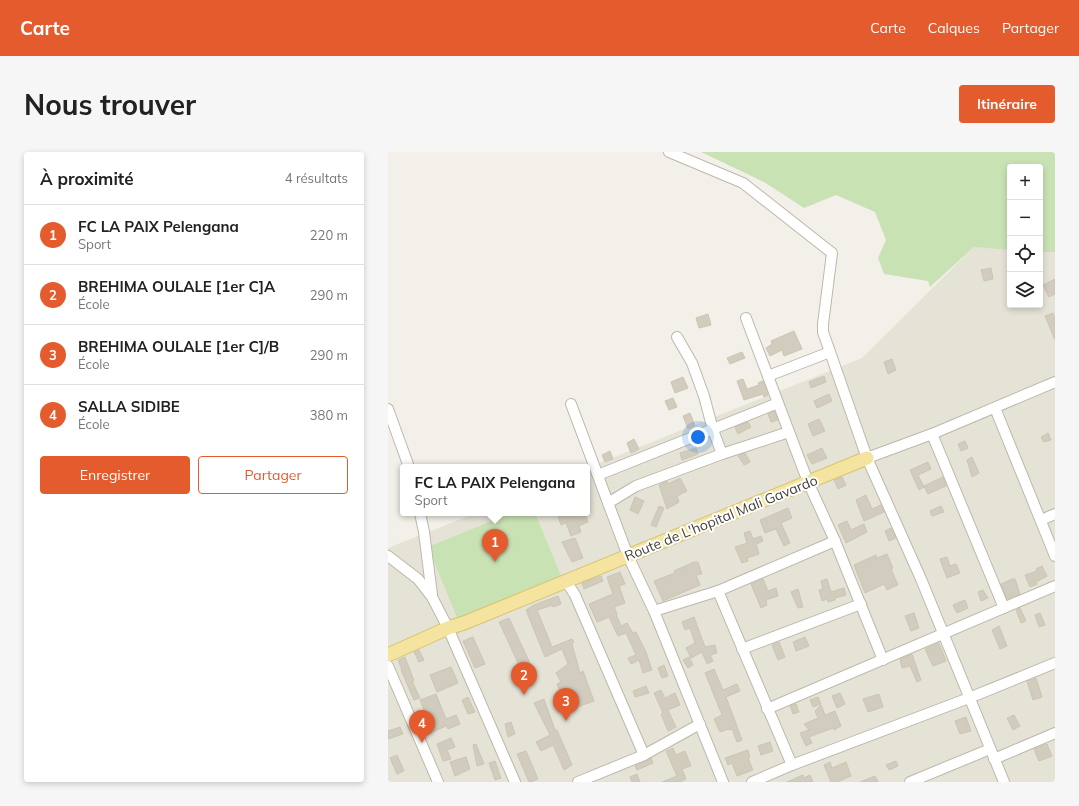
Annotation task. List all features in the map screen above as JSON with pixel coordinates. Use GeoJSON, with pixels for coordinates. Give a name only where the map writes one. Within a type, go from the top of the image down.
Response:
{"type":"FeatureCollection","features":[{"type":"Feature","properties":{"kind":"main road","name":"Route de L'hopital Mali Gavardo"},"geometry":{"type":"LineString","coordinates":[[388,654],[448,628],[566,582],[867,458]]}},
{"type":"Feature","properties":{"kind":"street"},"geometry":{"type":"LineString","coordinates":[[669,152],[743,183],[832,253],[823,332],[867,458],[920,579],[1004,782]]}},
{"type":"Feature","properties":{"kind":"street"},"geometry":{"type":"LineString","coordinates":[[746,318],[808,482],[835,541],[883,660]]}},
{"type":"Feature","properties":{"kind":"street"},"geometry":{"type":"LineString","coordinates":[[677,337],[692,363],[722,454]]}},
{"type":"Feature","properties":{"kind":"street"},"geometry":{"type":"LineString","coordinates":[[768,376],[830,352]]}},
{"type":"Feature","properties":{"kind":"street","name":"Route de L'hopital Mali Gavardo"},"geometry":{"type":"LineString","coordinates":[[867,458],[932,434],[1055,382]]}},
{"type":"Feature","properties":{"kind":"street"},"geometry":{"type":"LineString","coordinates":[[598,475],[778,403]]}},
{"type":"Feature","properties":{"kind":"street"},"geometry":{"type":"LineString","coordinates":[[571,404],[628,556],[654,611],[723,782]]}},
{"type":"Feature","properties":{"kind":"street"},"geometry":{"type":"LineString","coordinates":[[995,408],[1055,556]]}},
{"type":"Feature","properties":{"kind":"street"},"geometry":{"type":"LineString","coordinates":[[388,409],[408,464]]}},
{"type":"Feature","properties":{"kind":"street"},"geometry":{"type":"LineString","coordinates":[[608,503],[636,486],[722,454],[789,432]]}},
{"type":"Feature","properties":{"kind":"street"},"geometry":{"type":"LineString","coordinates":[[932,434],[1004,608]]}},
{"type":"Feature","properties":{"kind":"street"},"geometry":{"type":"LineString","coordinates":[[1040,520],[1055,514]]}},
{"type":"Feature","properties":{"kind":"street"},"geometry":{"type":"LineString","coordinates":[[421,516],[432,597]]}},
{"type":"Feature","properties":{"kind":"street"},"geometry":{"type":"LineString","coordinates":[[654,611],[718,591],[835,541]]}},
{"type":"Feature","properties":{"kind":"street"},"geometry":{"type":"LineString","coordinates":[[388,556],[418,579],[432,597],[448,628],[515,782]]}},
{"type":"Feature","properties":{"kind":"street"},"geometry":{"type":"LineString","coordinates":[[566,582],[575,595],[644,755]]}},
{"type":"Feature","properties":{"kind":"street"},"geometry":{"type":"LineString","coordinates":[[767,709],[1055,586]]}},
{"type":"Feature","properties":{"kind":"street"},"geometry":{"type":"LineString","coordinates":[[718,591],[792,765]]}},
{"type":"Feature","properties":{"kind":"street"},"geometry":{"type":"LineString","coordinates":[[742,649],[860,604]]}},
{"type":"Feature","properties":{"kind":"street"},"geometry":{"type":"LineString","coordinates":[[752,782],[792,765],[969,698],[1055,663]]}},
{"type":"Feature","properties":{"kind":"street"},"geometry":{"type":"LineString","coordinates":[[388,666],[438,782]]}},
{"type":"Feature","properties":{"kind":"street"},"geometry":{"type":"LineString","coordinates":[[578,782],[644,755],[700,724]]}},
{"type":"Feature","properties":{"kind":"street"},"geometry":{"type":"LineString","coordinates":[[994,759],[1054,735]]}},
{"type":"Feature","properties":{"kind":"street"},"geometry":{"type":"LineString","coordinates":[[910,782],[990,748]]}},
{"type":"Feature","properties":{"kind":"shaded area"},"geometry":{"type":"Polygon","coordinates":[[[974,247],[1007,249],[1007,308],[1043,308],[1043,251],[1055,252],[1055,782],[388,782],[388,548],[468,516],[590,516],[590,467],[862,358],[974,247]]]}},
{"type":"Feature","properties":{"kind":"green space"},"geometry":{"type":"Polygon","coordinates":[[[701,152],[1055,152],[1055,252],[1043,252],[1043,164],[1007,164],[1007,250],[974,247],[930,287],[928,281],[884,274],[878,258],[886,240],[875,212],[836,195],[804,208],[764,182],[701,152]]]}},
{"type":"Feature","properties":{"kind":"green space"},"geometry":{"type":"Polygon","coordinates":[[[504,516],[536,516],[562,578],[458,620],[428,547],[504,516]]]}},
{"type":"Feature","properties":{"kind":"building"},"geometry":{"type":"Polygon","coordinates":[[[991,268],[993,279],[984,281],[981,270],[991,268]]]}},
{"type":"Feature","properties":{"kind":"building"},"geometry":{"type":"Polygon","coordinates":[[[1055,279],[1055,294],[1049,297],[1043,285],[1055,279]]]}},
{"type":"Feature","properties":{"kind":"building"},"geometry":{"type":"Polygon","coordinates":[[[1053,313],[1055,318],[1055,340],[1045,316],[1053,313]]]}},
{"type":"Feature","properties":{"kind":"building"},"geometry":{"type":"Polygon","coordinates":[[[708,314],[711,325],[699,328],[696,318],[708,314]]]}},
{"type":"Feature","properties":{"kind":"building"},"geometry":{"type":"Polygon","coordinates":[[[794,331],[802,349],[784,356],[782,350],[770,356],[766,348],[772,344],[771,341],[794,331]]]}},
{"type":"Feature","properties":{"kind":"building"},"geometry":{"type":"Polygon","coordinates":[[[742,352],[745,358],[730,364],[727,358],[742,352]]]}},
{"type":"Feature","properties":{"kind":"building"},"geometry":{"type":"Polygon","coordinates":[[[892,359],[896,370],[888,374],[884,362],[892,359]]]}},
{"type":"Feature","properties":{"kind":"building"},"geometry":{"type":"Polygon","coordinates":[[[824,376],[826,382],[811,388],[809,382],[824,376]]]}},
{"type":"Feature","properties":{"kind":"building"},"geometry":{"type":"Polygon","coordinates":[[[683,377],[688,388],[675,393],[671,382],[683,377]]]}},
{"type":"Feature","properties":{"kind":"building"},"geometry":{"type":"Polygon","coordinates":[[[743,379],[747,389],[759,385],[758,383],[763,381],[768,395],[764,397],[763,394],[744,400],[737,381],[743,379]]]}},
{"type":"Feature","properties":{"kind":"building"},"geometry":{"type":"Polygon","coordinates":[[[829,394],[832,401],[817,408],[814,401],[829,394]]]}},
{"type":"Feature","properties":{"kind":"building"},"geometry":{"type":"Polygon","coordinates":[[[673,398],[677,407],[669,410],[665,401],[673,398]]]}},
{"type":"Feature","properties":{"kind":"building"},"geometry":{"type":"Polygon","coordinates":[[[774,411],[778,420],[771,422],[768,414],[774,411]]]}},
{"type":"Feature","properties":{"kind":"building"},"geometry":{"type":"Polygon","coordinates":[[[690,413],[695,426],[688,429],[683,416],[690,413]]]}},
{"type":"Feature","properties":{"kind":"building"},"geometry":{"type":"Polygon","coordinates":[[[819,419],[825,431],[813,436],[808,424],[819,419]]]}},
{"type":"Feature","properties":{"kind":"building"},"geometry":{"type":"Polygon","coordinates":[[[748,422],[751,427],[738,434],[735,427],[748,422]]]}},
{"type":"Feature","properties":{"kind":"building"},"geometry":{"type":"Polygon","coordinates":[[[1048,433],[1051,440],[1044,442],[1041,437],[1048,433]]]}},
{"type":"Feature","properties":{"kind":"building"},"geometry":{"type":"Polygon","coordinates":[[[634,439],[639,449],[631,453],[627,443],[634,439]]]}},
{"type":"Feature","properties":{"kind":"building"},"geometry":{"type":"Polygon","coordinates":[[[965,441],[968,448],[961,451],[958,444],[965,441]]]}},
{"type":"Feature","properties":{"kind":"building"},"geometry":{"type":"Polygon","coordinates":[[[696,448],[698,454],[682,460],[680,453],[696,448]]]}},
{"type":"Feature","properties":{"kind":"building"},"geometry":{"type":"Polygon","coordinates":[[[822,448],[827,458],[812,464],[807,455],[822,448]]]}},
{"type":"Feature","properties":{"kind":"building"},"geometry":{"type":"Polygon","coordinates":[[[610,451],[613,459],[605,462],[602,455],[610,451]]]}},
{"type":"Feature","properties":{"kind":"building"},"geometry":{"type":"Polygon","coordinates":[[[745,453],[750,462],[744,465],[738,456],[745,453]]]}},
{"type":"Feature","properties":{"kind":"building"},"geometry":{"type":"Polygon","coordinates":[[[972,457],[979,473],[972,477],[967,460],[972,457]]]}},
{"type":"Feature","properties":{"kind":"building"},"geometry":{"type":"Polygon","coordinates":[[[928,462],[931,469],[918,475],[924,487],[919,490],[910,470],[928,462]]]}},
{"type":"Feature","properties":{"kind":"building"},"geometry":{"type":"Polygon","coordinates":[[[842,477],[846,485],[838,489],[834,480],[842,477]]]}},
{"type":"Feature","properties":{"kind":"building"},"geometry":{"type":"Polygon","coordinates":[[[943,477],[946,486],[928,494],[924,486],[943,477]]]}},
{"type":"Feature","properties":{"kind":"building"},"geometry":{"type":"Polygon","coordinates":[[[680,478],[687,491],[677,496],[679,502],[667,509],[659,485],[667,481],[668,484],[680,478]]]}},
{"type":"Feature","properties":{"kind":"building"},"geometry":{"type":"Polygon","coordinates":[[[866,495],[872,509],[881,505],[884,512],[864,521],[856,500],[866,495]]]}},
{"type":"Feature","properties":{"kind":"building"},"geometry":{"type":"Polygon","coordinates":[[[635,497],[644,501],[638,514],[630,510],[635,497]]]}},
{"type":"Feature","properties":{"kind":"building"},"geometry":{"type":"Polygon","coordinates":[[[659,506],[664,508],[656,527],[651,525],[659,506]]]}},
{"type":"Feature","properties":{"kind":"building"},"geometry":{"type":"Polygon","coordinates":[[[941,506],[944,512],[932,516],[930,511],[941,506]]]}},
{"type":"Feature","properties":{"kind":"building"},"geometry":{"type":"Polygon","coordinates":[[[788,508],[792,518],[781,523],[790,543],[784,546],[776,529],[765,533],[760,520],[788,508]]]}},
{"type":"Feature","properties":{"kind":"building"},"geometry":{"type":"Polygon","coordinates":[[[558,516],[586,516],[588,522],[579,526],[581,532],[571,536],[566,523],[561,525],[558,516]]]}},
{"type":"Feature","properties":{"kind":"building"},"geometry":{"type":"Polygon","coordinates":[[[847,521],[851,530],[864,524],[867,532],[846,543],[838,525],[847,521]]]}},
{"type":"Feature","properties":{"kind":"building"},"geometry":{"type":"Polygon","coordinates":[[[891,528],[896,538],[889,541],[885,531],[891,528]]]}},
{"type":"Feature","properties":{"kind":"building"},"geometry":{"type":"Polygon","coordinates":[[[750,531],[753,539],[761,536],[763,541],[756,544],[759,554],[747,558],[748,561],[742,563],[735,547],[747,543],[744,533],[750,531]]]}},
{"type":"Feature","properties":{"kind":"building"},"geometry":{"type":"Polygon","coordinates":[[[575,538],[583,558],[572,562],[562,542],[575,538]]]}},
{"type":"Feature","properties":{"kind":"building"},"geometry":{"type":"Polygon","coordinates":[[[887,554],[893,568],[891,569],[898,585],[887,590],[884,584],[865,593],[854,565],[876,555],[877,558],[887,554]]]}},
{"type":"Feature","properties":{"kind":"building"},"geometry":{"type":"Polygon","coordinates":[[[947,557],[950,566],[956,564],[960,573],[947,578],[940,559],[947,557]]]}},
{"type":"Feature","properties":{"kind":"building"},"geometry":{"type":"Polygon","coordinates":[[[694,562],[698,562],[702,574],[696,575],[700,585],[663,601],[654,581],[675,573],[674,571],[694,562]]]}},
{"type":"Feature","properties":{"kind":"building"},"geometry":{"type":"Polygon","coordinates":[[[1042,566],[1047,576],[1036,582],[1037,584],[1030,587],[1025,575],[1037,571],[1036,569],[1042,566]]]}},
{"type":"Feature","properties":{"kind":"building"},"geometry":{"type":"Polygon","coordinates":[[[620,572],[625,584],[619,586],[625,603],[614,607],[621,626],[627,623],[633,633],[636,632],[646,652],[652,670],[643,673],[639,660],[631,664],[628,658],[636,655],[626,633],[618,636],[609,617],[597,622],[589,604],[613,594],[607,577],[620,572]]]}},
{"type":"Feature","properties":{"kind":"building"},"geometry":{"type":"Polygon","coordinates":[[[601,576],[603,581],[584,589],[582,583],[601,576]]]}},
{"type":"Feature","properties":{"kind":"building"},"geometry":{"type":"Polygon","coordinates":[[[763,579],[768,591],[776,588],[778,596],[766,600],[767,605],[761,608],[751,584],[763,579]]]}},
{"type":"Feature","properties":{"kind":"building"},"geometry":{"type":"Polygon","coordinates":[[[827,579],[831,592],[844,588],[846,595],[828,602],[827,599],[822,601],[819,590],[823,589],[821,581],[827,579]]]}},
{"type":"Feature","properties":{"kind":"building"},"geometry":{"type":"Polygon","coordinates":[[[1015,579],[1020,594],[1007,599],[1001,584],[1015,579]]]}},
{"type":"Feature","properties":{"kind":"building"},"geometry":{"type":"Polygon","coordinates":[[[798,589],[803,607],[798,608],[791,592],[798,589]]]}},
{"type":"Feature","properties":{"kind":"building"},"geometry":{"type":"Polygon","coordinates":[[[983,590],[988,598],[981,601],[978,592],[983,590]]]}},
{"type":"Feature","properties":{"kind":"building"},"geometry":{"type":"Polygon","coordinates":[[[558,596],[561,604],[537,610],[552,647],[572,639],[574,642],[572,644],[580,673],[583,671],[594,701],[577,707],[577,709],[568,711],[557,684],[561,682],[556,673],[568,664],[562,649],[545,657],[526,610],[534,605],[558,596]]]}},
{"type":"Feature","properties":{"kind":"building"},"geometry":{"type":"Polygon","coordinates":[[[965,600],[968,608],[957,613],[953,605],[965,600]]]}},
{"type":"Feature","properties":{"kind":"building"},"geometry":{"type":"Polygon","coordinates":[[[1020,608],[1026,621],[1021,623],[1016,610],[1020,608]]]}},
{"type":"Feature","properties":{"kind":"building"},"geometry":{"type":"Polygon","coordinates":[[[914,613],[919,628],[911,631],[905,616],[914,613]]]}},
{"type":"Feature","properties":{"kind":"building"},"geometry":{"type":"Polygon","coordinates":[[[1040,613],[1045,625],[1039,627],[1035,615],[1040,613]]]}},
{"type":"Feature","properties":{"kind":"building"},"geometry":{"type":"Polygon","coordinates":[[[694,617],[705,647],[715,645],[717,653],[710,655],[713,661],[707,664],[702,652],[691,658],[686,648],[695,643],[690,628],[685,630],[682,622],[694,617]]]}},
{"type":"Feature","properties":{"kind":"building"},"geometry":{"type":"Polygon","coordinates":[[[509,618],[534,672],[524,676],[499,622],[509,618]]]}},
{"type":"Feature","properties":{"kind":"building"},"geometry":{"type":"Polygon","coordinates":[[[999,626],[1007,646],[1000,649],[992,630],[999,626]]]}},
{"type":"Feature","properties":{"kind":"building"},"geometry":{"type":"Polygon","coordinates":[[[473,637],[485,664],[475,668],[463,641],[473,637]]]}},
{"type":"Feature","properties":{"kind":"building"},"geometry":{"type":"Polygon","coordinates":[[[805,637],[809,646],[796,651],[793,642],[805,637]]]}},
{"type":"Feature","properties":{"kind":"building"},"geometry":{"type":"Polygon","coordinates":[[[779,642],[785,657],[778,660],[772,645],[779,642]]]}},
{"type":"Feature","properties":{"kind":"building"},"geometry":{"type":"Polygon","coordinates":[[[939,643],[946,661],[933,666],[925,649],[939,643]]]}},
{"type":"Feature","properties":{"kind":"building"},"geometry":{"type":"Polygon","coordinates":[[[419,650],[424,660],[419,662],[414,652],[419,650]]]}},
{"type":"Feature","properties":{"kind":"building"},"geometry":{"type":"Polygon","coordinates":[[[912,654],[921,680],[917,682],[910,666],[902,668],[900,659],[912,654]]]}},
{"type":"Feature","properties":{"kind":"building"},"geometry":{"type":"Polygon","coordinates":[[[405,657],[414,681],[412,681],[420,698],[414,700],[398,660],[405,657]]]}},
{"type":"Feature","properties":{"kind":"building"},"geometry":{"type":"Polygon","coordinates":[[[689,657],[693,665],[688,668],[683,660],[689,657]]]}},
{"type":"Feature","properties":{"kind":"building"},"geometry":{"type":"Polygon","coordinates":[[[664,665],[668,676],[662,678],[658,668],[664,665]]]}},
{"type":"Feature","properties":{"kind":"building"},"geometry":{"type":"Polygon","coordinates":[[[451,667],[458,683],[437,692],[430,675],[451,667]]]}},
{"type":"Feature","properties":{"kind":"building"},"geometry":{"type":"Polygon","coordinates":[[[714,669],[723,690],[737,684],[740,691],[726,697],[742,740],[737,742],[732,729],[720,732],[714,719],[722,715],[705,673],[714,669]]]}},
{"type":"Feature","properties":{"kind":"building"},"geometry":{"type":"Polygon","coordinates":[[[1036,678],[1042,697],[1033,700],[1027,681],[1036,678]]]}},
{"type":"Feature","properties":{"kind":"building"},"geometry":{"type":"Polygon","coordinates":[[[646,686],[649,693],[635,697],[633,691],[646,686]]]}},
{"type":"Feature","properties":{"kind":"building"},"geometry":{"type":"Polygon","coordinates":[[[661,690],[665,698],[675,693],[680,705],[668,710],[676,727],[668,731],[661,714],[663,713],[654,693],[661,690]]]}},
{"type":"Feature","properties":{"kind":"building"},"geometry":{"type":"Polygon","coordinates":[[[840,693],[845,704],[837,708],[832,696],[840,693]]]}},
{"type":"Feature","properties":{"kind":"building"},"geometry":{"type":"Polygon","coordinates":[[[436,694],[446,719],[456,715],[460,724],[448,729],[446,726],[426,735],[420,715],[425,713],[420,700],[436,694]]]}},
{"type":"Feature","properties":{"kind":"building"},"geometry":{"type":"Polygon","coordinates":[[[879,694],[883,707],[868,712],[863,699],[879,694]]]}},
{"type":"Feature","properties":{"kind":"building"},"geometry":{"type":"Polygon","coordinates":[[[468,697],[475,712],[468,714],[462,700],[468,697]]]}},
{"type":"Feature","properties":{"kind":"building"},"geometry":{"type":"Polygon","coordinates":[[[818,697],[821,704],[813,707],[810,700],[818,697]]]}},
{"type":"Feature","properties":{"kind":"building"},"geometry":{"type":"Polygon","coordinates":[[[544,699],[555,730],[557,730],[572,765],[564,770],[553,745],[541,751],[536,742],[550,735],[534,703],[544,699]]]}},
{"type":"Feature","properties":{"kind":"building"},"geometry":{"type":"Polygon","coordinates":[[[796,704],[799,712],[793,714],[790,706],[796,704]]]}},
{"type":"Feature","properties":{"kind":"building"},"geometry":{"type":"Polygon","coordinates":[[[821,705],[825,715],[835,711],[841,726],[834,730],[833,728],[809,737],[812,743],[806,746],[800,733],[809,730],[804,724],[818,718],[815,711],[821,705]]]}},
{"type":"Feature","properties":{"kind":"building"},"geometry":{"type":"Polygon","coordinates":[[[1014,715],[1020,726],[1013,730],[1007,718],[1014,715]]]}},
{"type":"Feature","properties":{"kind":"building"},"geometry":{"type":"Polygon","coordinates":[[[966,717],[971,731],[960,734],[955,721],[966,717]]]}},
{"type":"Feature","properties":{"kind":"building"},"geometry":{"type":"Polygon","coordinates":[[[511,722],[515,734],[508,737],[505,724],[511,722]]]}},
{"type":"Feature","properties":{"kind":"building"},"geometry":{"type":"Polygon","coordinates":[[[400,727],[403,734],[388,739],[388,731],[400,727]]]}},
{"type":"Feature","properties":{"kind":"building"},"geometry":{"type":"Polygon","coordinates":[[[451,738],[455,747],[447,750],[451,759],[443,761],[437,744],[451,738]]]}},
{"type":"Feature","properties":{"kind":"building"},"geometry":{"type":"Polygon","coordinates":[[[770,742],[773,751],[761,755],[758,746],[770,742]]]}},
{"type":"Feature","properties":{"kind":"building"},"geometry":{"type":"Polygon","coordinates":[[[476,744],[484,764],[477,766],[473,745],[476,744]]]}},
{"type":"Feature","properties":{"kind":"building"},"geometry":{"type":"Polygon","coordinates":[[[1047,744],[1052,756],[1039,761],[1034,749],[1047,744]]]}},
{"type":"Feature","properties":{"kind":"building"},"geometry":{"type":"Polygon","coordinates":[[[673,748],[676,755],[685,751],[691,766],[682,769],[686,779],[680,782],[662,782],[677,776],[666,751],[673,748]]]}},
{"type":"Feature","properties":{"kind":"building"},"geometry":{"type":"Polygon","coordinates":[[[748,750],[750,757],[748,758],[753,770],[737,776],[732,763],[728,765],[725,758],[748,750]]]}},
{"type":"Feature","properties":{"kind":"building"},"geometry":{"type":"Polygon","coordinates":[[[526,751],[538,779],[531,782],[529,782],[517,754],[526,751]]]}},
{"type":"Feature","properties":{"kind":"building"},"geometry":{"type":"Polygon","coordinates":[[[397,755],[404,771],[397,774],[390,758],[397,755]]]}},
{"type":"Feature","properties":{"kind":"building"},"geometry":{"type":"Polygon","coordinates":[[[466,757],[470,769],[455,776],[450,762],[466,757]]]}},
{"type":"Feature","properties":{"kind":"building"},"geometry":{"type":"Polygon","coordinates":[[[651,758],[653,763],[637,770],[635,766],[651,758]]]}},
{"type":"Feature","properties":{"kind":"building"},"geometry":{"type":"Polygon","coordinates":[[[495,761],[501,778],[495,780],[489,763],[495,761]]]}},
{"type":"Feature","properties":{"kind":"building"},"geometry":{"type":"Polygon","coordinates":[[[896,761],[898,766],[889,770],[886,765],[896,761]]]}},
{"type":"Feature","properties":{"kind":"building"},"geometry":{"type":"Polygon","coordinates":[[[830,762],[832,768],[846,762],[851,776],[837,782],[831,782],[824,765],[830,762]]]}},
{"type":"Feature","properties":{"kind":"building"},"geometry":{"type":"Polygon","coordinates":[[[637,774],[640,782],[632,782],[630,777],[637,774]]]}},
{"type":"Feature","properties":{"kind":"building"},"geometry":{"type":"Polygon","coordinates":[[[803,775],[804,778],[810,775],[813,782],[787,782],[803,775]]]}},
{"type":"Feature","properties":{"kind":"building"},"geometry":{"type":"Polygon","coordinates":[[[875,776],[878,782],[860,782],[875,776]]]}},
{"type":"Feature","properties":{"kind":"place","name":"FC LA PAIX Pelengana"},"geometry":{"type":"Point","coordinates":[495,562]}},
{"type":"Feature","properties":{"kind":"place","name":"BREHIMA OULALE [1er C]A"},"geometry":{"type":"Point","coordinates":[524,695]}},
{"type":"Feature","properties":{"kind":"place","name":"BREHIMA OULALE [1er C]/B"},"geometry":{"type":"Point","coordinates":[566,721]}},
{"type":"Feature","properties":{"kind":"place","name":"SALLA SIDIBE"},"geometry":{"type":"Point","coordinates":[422,743]}}]}
